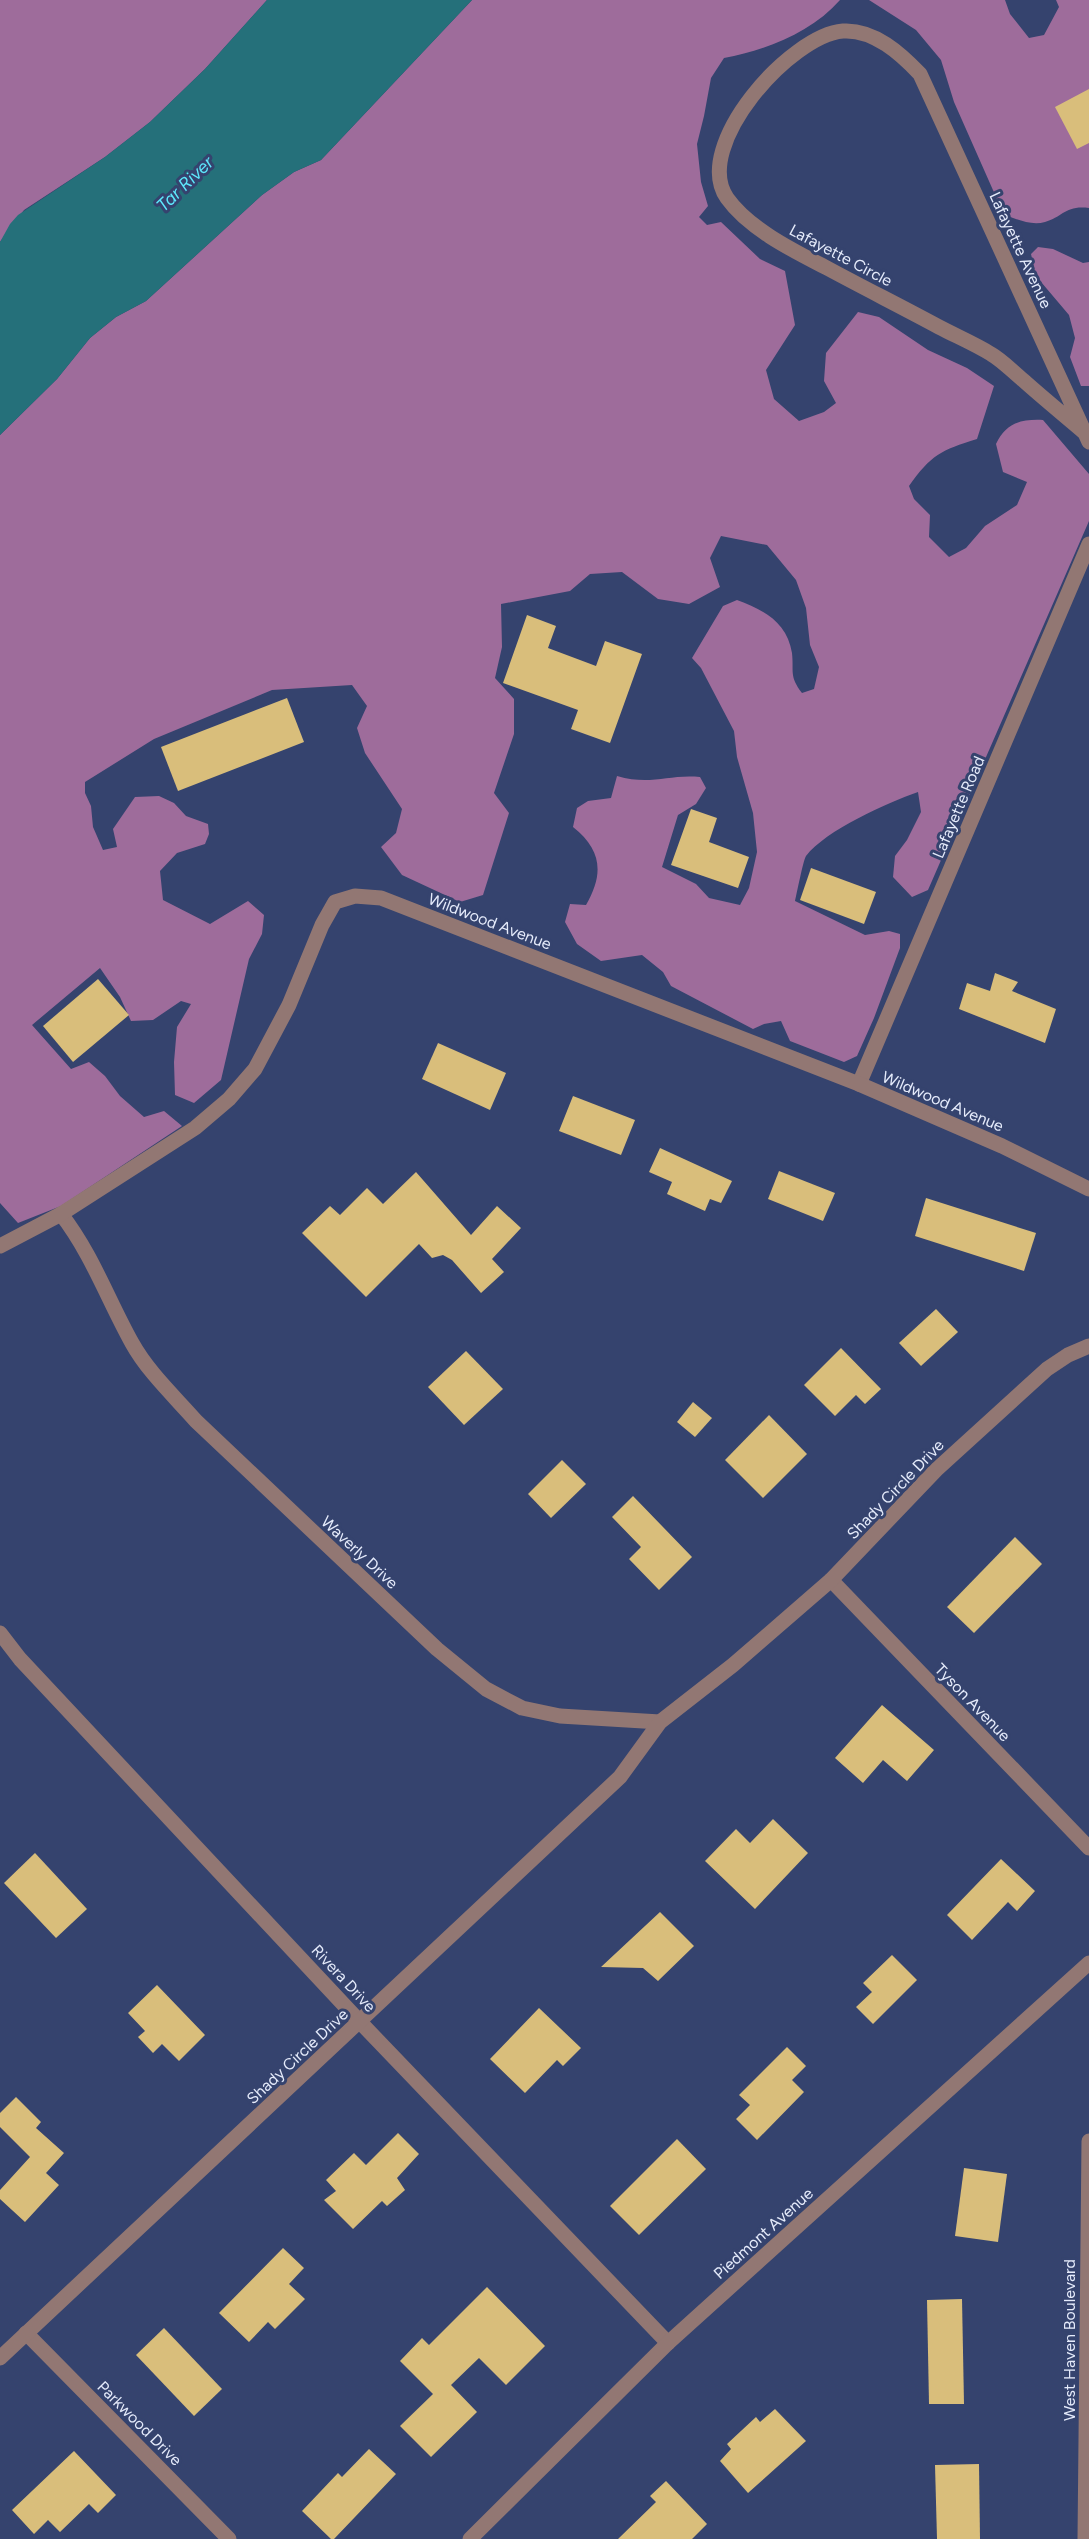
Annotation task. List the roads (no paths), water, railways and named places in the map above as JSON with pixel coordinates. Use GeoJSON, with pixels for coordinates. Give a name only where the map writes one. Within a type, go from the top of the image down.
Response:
{"type":"FeatureCollection","features":[{"type":"Feature","properties":{"kind":"street","name":"Lafayette Circle"},"geometry":{"type":"LineString","coordinates":[[920,74],[898,51],[862,34],[843,31],[812,43],[787,61],[759,89],[740,111],[727,133],[722,154],[720,182],[727,198],[745,217],[784,246],[993,355],[1087,437]]}},
{"type":"Feature","properties":{"kind":"street","name":"Lafayette Avenue"},"geometry":{"type":"LineString","coordinates":[[920,74],[1087,437]]}},
{"type":"Feature","properties":{"kind":"street","name":"Lafayette Road"},"geometry":{"type":"LineString","coordinates":[[859,1084],[1089,544]]}},
{"type":"Feature","properties":{"kind":"street","name":"Wildwood Avenue"},"geometry":{"type":"LineString","coordinates":[[0,1246],[61,1215],[195,1128],[229,1099],[255,1070],[285,1014],[322,924],[335,902],[355,896],[381,898],[859,1084],[1002,1146],[1089,1189]]}},
{"type":"Feature","properties":{"kind":"street","name":"Waverly Drive"},"geometry":{"type":"LineString","coordinates":[[61,1215],[87,1251],[134,1346],[161,1381],[196,1421],[437,1649],[486,1689],[522,1708],[560,1716],[660,1722]]}},
{"type":"Feature","properties":{"kind":"street","name":"Shady Circle Drive"},"geometry":{"type":"LineString","coordinates":[[0,2358],[620,1777],[660,1722],[733,1665],[831,1580],[936,1470],[1047,1369],[1068,1355],[1089,1346]]}},
{"type":"Feature","properties":{"kind":"street","name":"Tyson Avenue"},"geometry":{"type":"LineString","coordinates":[[831,1580],[1089,1848]]}},
{"type":"Feature","properties":{"kind":"street","name":"Rivera Drive"},"geometry":{"type":"LineString","coordinates":[[0,1633],[20,1659],[360,2022],[668,2343]]}},
{"type":"Feature","properties":{"kind":"street","name":"Piedmont Avenue"},"geometry":{"type":"LineString","coordinates":[[470,2539],[668,2343],[1089,1963]]}},
{"type":"Feature","properties":{"kind":"street","name":"West Haven Boulevard"},"geometry":{"type":"LineString","coordinates":[[1085,2539],[1089,2141]]}},
{"type":"Feature","properties":{"kind":"street","name":"Parkwood Drive"},"geometry":{"type":"LineString","coordinates":[[26,2333],[229,2539]]}},
{"type":"Feature","properties":{"kind":"water","name":"Tar River"},"geometry":{"type":"Polygon","coordinates":[[[267,0],[472,0],[321,160],[294,172],[262,195],[146,301],[116,317],[90,338],[57,379],[0,435],[0,242],[10,224],[18,215],[105,157],[150,122],[205,69],[267,0]]]}}]}
